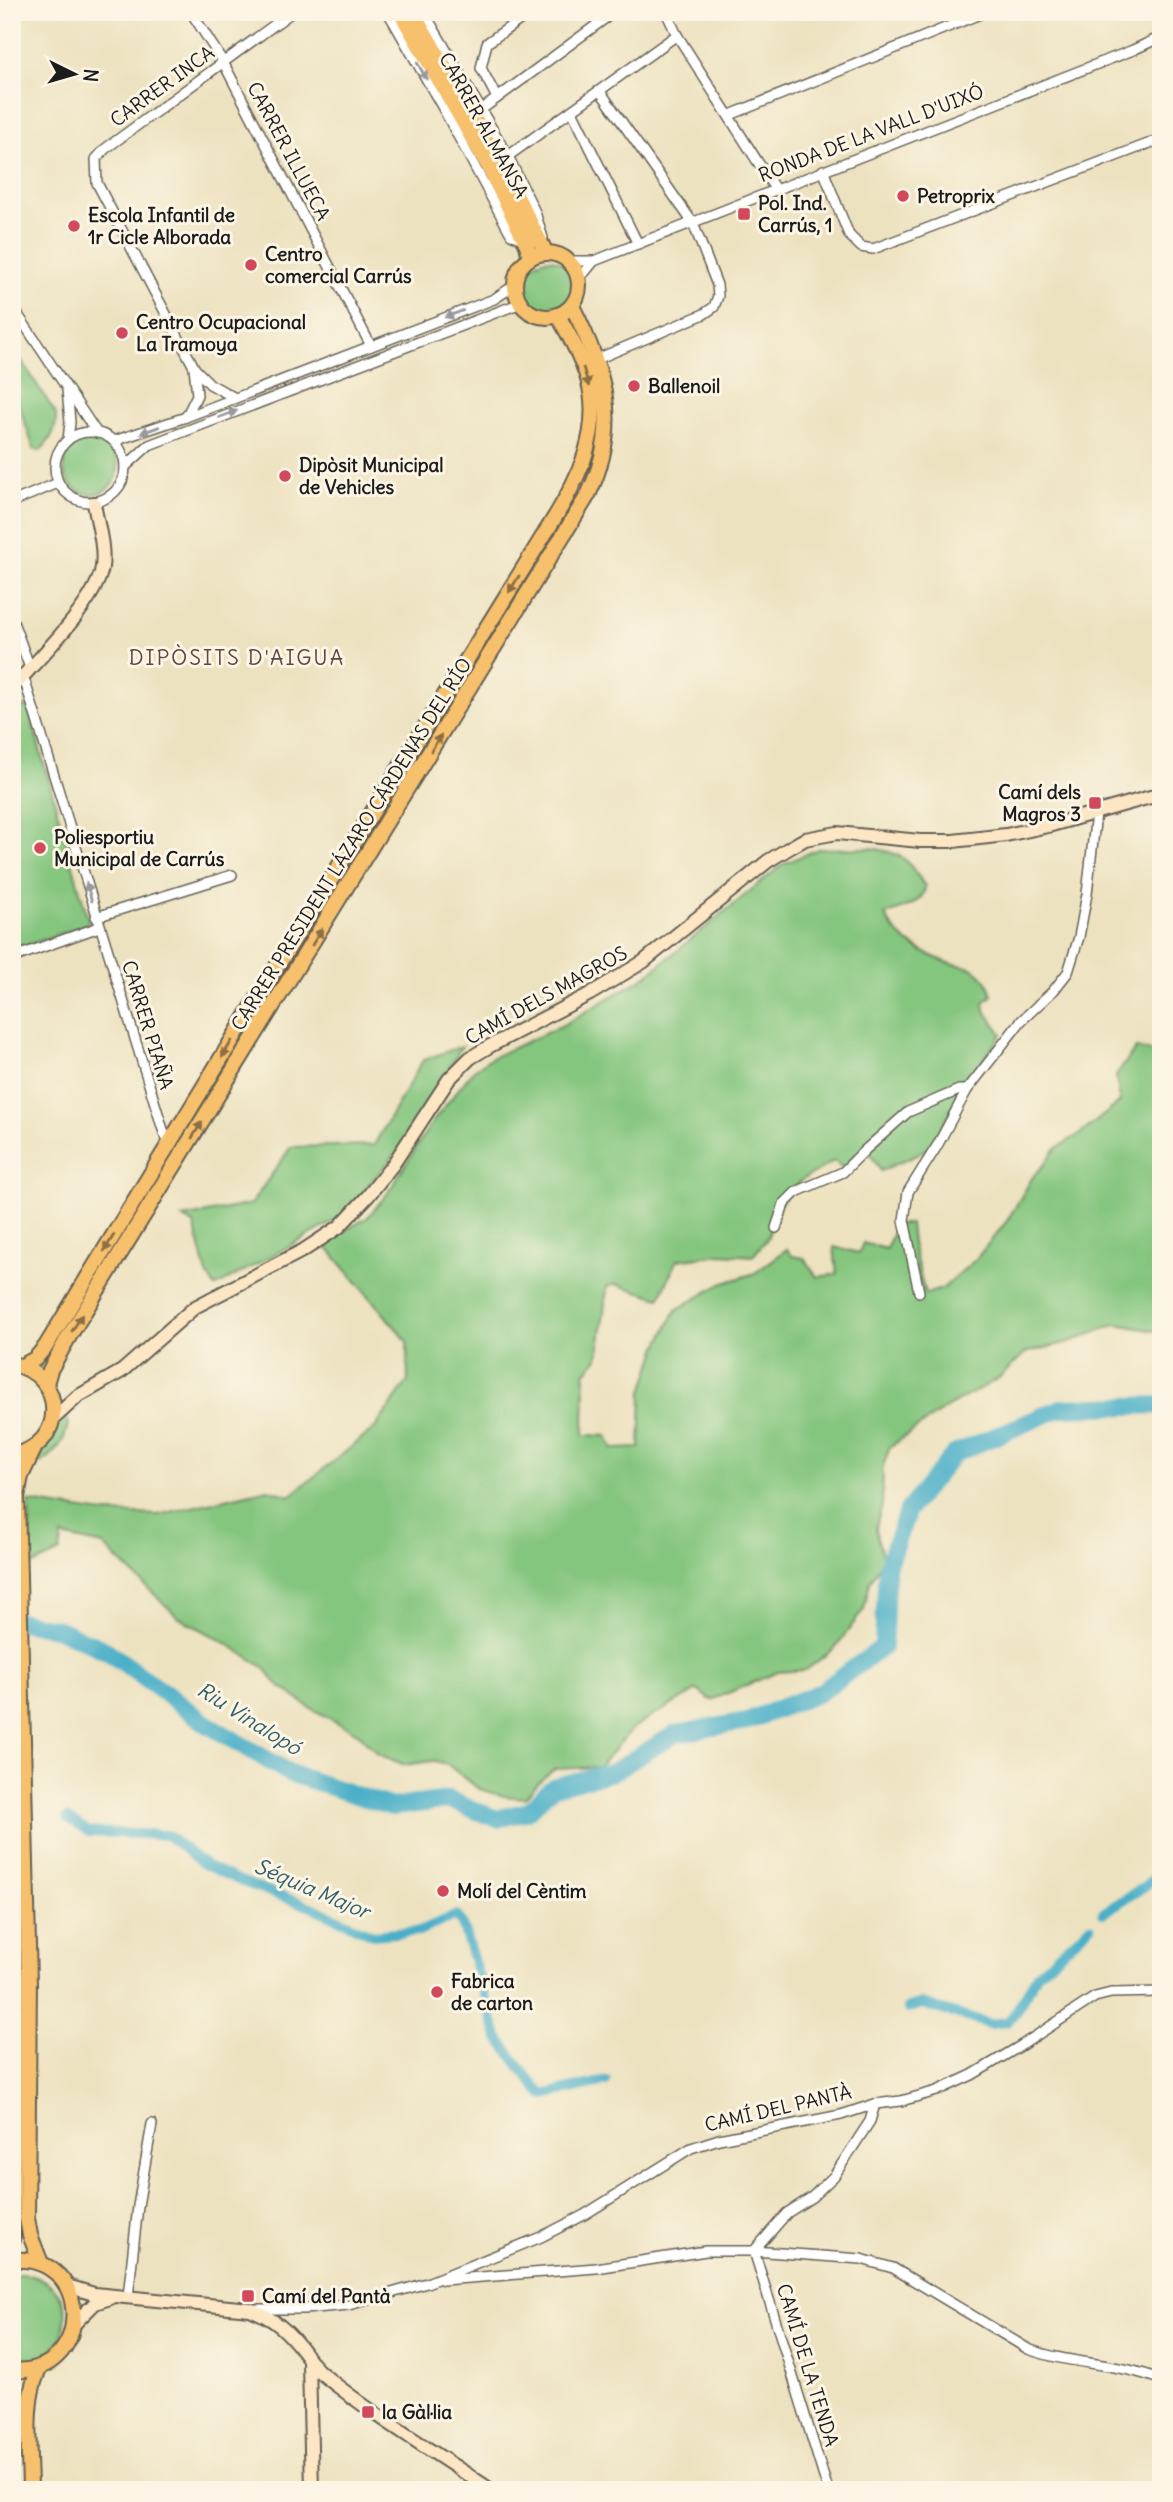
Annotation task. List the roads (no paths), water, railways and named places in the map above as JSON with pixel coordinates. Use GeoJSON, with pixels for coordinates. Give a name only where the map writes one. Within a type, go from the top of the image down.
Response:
{"type":"FeatureCollection","features":[{"type":"Feature","properties":{"kind":"main road","name":"CARRER ALMANSA"},"geometry":{"type":"LineString","coordinates":[[400,12],[487,164],[530,258]]}},
{"type":"Feature","properties":{"kind":"main road"},"geometry":{"type":"LineString","coordinates":[[413,12],[497,158],[544,250],[568,261],[578,276],[578,295],[572,306],[558,315],[540,317],[521,303],[515,285],[520,269],[530,258],[544,250]]}},
{"type":"Feature","properties":{"kind":"main road","name":"CARRER PRESIDENT LÁZARO CÁRDENAS DEL RÍO"},"geometry":{"type":"LineString","coordinates":[[48,1389],[50,1370],[68,1338],[596,479],[606,443],[606,405],[597,359],[572,306]]}},
{"type":"Feature","properties":{"kind":"main road","name":"CARRER PRESIDENT LÁZARO CÁRDENAS DEL RÍO"},"geometry":{"type":"LineString","coordinates":[[17,1365],[36,1359],[46,1346],[578,476],[592,423],[589,381],[558,315]]}},
{"type":"Feature","properties":{"kind":"main road"},"geometry":{"type":"LineString","coordinates":[[17,1365],[35,1373],[48,1389],[53,1419],[46,1435],[34,1447],[21,1476],[17,1497],[29,2048],[27,2218],[30,2235],[41,2263]]}},
{"type":"Feature","properties":{"kind":"main road"},"geometry":{"type":"LineString","coordinates":[[12,1455],[34,1447]]}},
{"type":"Feature","properties":{"kind":"main road"},"geometry":{"type":"LineString","coordinates":[[12,1879],[16,2040],[12,2240]]}},
{"type":"Feature","properties":{"kind":"main road"},"geometry":{"type":"LineString","coordinates":[[12,2260],[24,2259],[52,2269],[67,2286],[73,2301],[74,2324],[64,2348],[53,2359],[29,2370],[12,2370]]}},
{"type":"Feature","properties":{"kind":"main road"},"geometry":{"type":"LineString","coordinates":[[30,2490],[30,2395],[33,2379],[41,2366]]}},
{"type":"Feature","properties":{"kind":"street","name":"CARRER ILLUECA"},"geometry":{"type":"LineString","coordinates":[[191,12],[223,62],[371,346]]}},
{"type":"Feature","properties":{"kind":"street","name":"CARRER INCA"},"geometry":{"type":"LineString","coordinates":[[194,367],[97,183],[96,159],[104,149],[292,12]]}},
{"type":"Feature","properties":{"kind":"street"},"geometry":{"type":"LineString","coordinates":[[388,12],[511,234],[524,240]]}},
{"type":"Feature","properties":{"kind":"street"},"geometry":{"type":"LineString","coordinates":[[424,12],[508,156],[544,235],[544,250]]}},
{"type":"Feature","properties":{"kind":"street"},"geometry":{"type":"LineString","coordinates":[[497,98],[481,68],[487,44],[531,12]]}},
{"type":"Feature","properties":{"kind":"street"},"geometry":{"type":"LineString","coordinates":[[481,110],[614,12]]}},
{"type":"Feature","properties":{"kind":"street"},"geometry":{"type":"LineString","coordinates":[[666,12],[677,35],[775,188]]}},
{"type":"Feature","properties":{"kind":"street"},"geometry":{"type":"LineString","coordinates":[[730,115],[985,12]]}},
{"type":"Feature","properties":{"kind":"street"},"geometry":{"type":"LineString","coordinates":[[508,156],[677,35]]}},
{"type":"Feature","properties":{"kind":"street","name":"RONDA DE LA VALL D'UIXÓ"},"geometry":{"type":"LineString","coordinates":[[568,261],[594,261],[1161,37]]}},
{"type":"Feature","properties":{"kind":"street"},"geometry":{"type":"LineString","coordinates":[[597,359],[704,314],[714,307],[718,296],[717,285],[693,223],[600,91]]}},
{"type":"Feature","properties":{"kind":"street"},"geometry":{"type":"LineString","coordinates":[[572,111],[638,244]]}},
{"type":"Feature","properties":{"kind":"street"},"geometry":{"type":"LineString","coordinates":[[823,170],[849,235],[854,242],[866,249],[882,246],[1161,139]]}},
{"type":"Feature","properties":{"kind":"street","name":"RONDA DE LA VALL D'UIXÓ"},"geometry":{"type":"LineString","coordinates":[[578,276],[594,261]]}},
{"type":"Feature","properties":{"kind":"street"},"geometry":{"type":"LineString","coordinates":[[114,441],[494,299],[515,285]]}},
{"type":"Feature","properties":{"kind":"street"},"geometry":{"type":"LineString","coordinates":[[125,467],[149,445],[521,303]]}},
{"type":"Feature","properties":{"kind":"street"},"geometry":{"type":"LineString","coordinates":[[12,306],[97,433]]}},
{"type":"Feature","properties":{"kind":"street"},"geometry":{"type":"LineString","coordinates":[[194,367],[210,384],[235,398]]}},
{"type":"Feature","properties":{"kind":"street"},"geometry":{"type":"LineString","coordinates":[[186,416],[197,395],[194,367]]}},
{"type":"Feature","properties":{"kind":"street"},"geometry":{"type":"LineString","coordinates":[[67,388],[70,422],[68,440]]}},
{"type":"Feature","properties":{"kind":"street"},"geometry":{"type":"LineString","coordinates":[[87,432],[97,433],[114,441],[120,449],[125,467],[121,484],[116,491],[110,497],[94,503],[69,496],[58,483],[55,470],[56,456],[68,440],[87,432]]}},
{"type":"Feature","properties":{"kind":"street"},"geometry":{"type":"LineString","coordinates":[[12,502],[58,483]]}},
{"type":"Feature","properties":{"kind":"street"},"geometry":{"type":"LineString","coordinates":[[12,689],[86,602],[98,582],[102,569],[102,550],[94,503]]}},
{"type":"Feature","properties":{"kind":"street","name":"CARRER PIAÑA"},"geometry":{"type":"LineString","coordinates":[[12,619],[98,922],[164,1133],[170,1143]]}},
{"type":"Feature","properties":{"kind":"street","name":"CAMÍ DELS MAGROS"},"geometry":{"type":"LineString","coordinates":[[53,1419],[77,1397],[122,1371],[195,1307],[304,1251],[339,1227],[394,1163],[449,1079],[470,1058],[590,994],[643,962],[757,869],[791,846],[805,839],[836,833],[920,841],[953,841],[1006,835],[1161,794]]}},
{"type":"Feature","properties":{"kind":"street"},"geometry":{"type":"LineString","coordinates":[[919,1292],[904,1220],[908,1192],[967,1090],[1021,1021],[1054,990],[1068,972],[1079,937],[1087,894],[1096,813]]}},
{"type":"Feature","properties":{"kind":"street"},"geometry":{"type":"LineString","coordinates":[[12,958],[98,922],[232,875]]}},
{"type":"Feature","properties":{"kind":"street"},"geometry":{"type":"LineString","coordinates":[[776,1228],[784,1204],[796,1192],[843,1172],[908,1112],[959,1090],[967,1090]]}},
{"type":"Feature","properties":{"kind":"street"},"geometry":{"type":"LineString","coordinates":[[48,1389],[77,1397]]}},
{"type":"Feature","properties":{"kind":"street","name":"CAMÍ DEL PANTÀ"},"geometry":{"type":"LineString","coordinates":[[67,2286],[94,2294],[250,2309],[304,2309],[349,2305],[434,2280],[541,2237],[584,2215],[691,2148],[719,2139],[841,2115],[875,2104],[901,2101],[937,2091],[972,2075],[1095,1997],[1111,1993],[1161,1992]]}},
{"type":"Feature","properties":{"kind":"street"},"geometry":{"type":"LineString","coordinates":[[754,2251],[787,2213],[811,2197],[834,2176],[870,2121],[875,2104]]}},
{"type":"Feature","properties":{"kind":"street"},"geometry":{"type":"LineString","coordinates":[[74,2324],[95,2303],[123,2296],[152,2124]]}},
{"type":"Feature","properties":{"kind":"street"},"geometry":{"type":"LineString","coordinates":[[434,2280],[596,2268],[706,2251],[754,2251],[861,2259],[893,2268],[1028,2349],[1051,2358],[1107,2365],[1161,2380]]}},
{"type":"Feature","properties":{"kind":"street","name":"CAMÍ DE LA TENDA"},"geometry":{"type":"LineString","coordinates":[[754,2251],[828,2490]]}},
{"type":"Feature","properties":{"kind":"street"},"geometry":{"type":"LineString","coordinates":[[250,2309],[272,2318],[285,2330],[309,2362],[350,2395],[491,2490]]}},
{"type":"Feature","properties":{"kind":"street"},"geometry":{"type":"LineString","coordinates":[[309,2362],[312,2490]]}},
{"type":"Feature","properties":{"kind":"waterway","name":"Riu Vinalopó"},"geometry":{"type":"LineString","coordinates":[[12,1620],[59,1629],[107,1651],[207,1724],[289,1773],[392,1807],[449,1800],[497,1819],[528,1811],[553,1787],[613,1772],[675,1734],[747,1721],[819,1693],[883,1647],[887,1567],[908,1510],[954,1454],[1061,1408],[1161,1405]]}},
{"type":"Feature","properties":{"kind":"waterway","name":"Séquia Major"},"geometry":{"type":"LineString","coordinates":[[67,1818],[89,1832],[167,1835],[205,1865],[314,1908],[373,1935],[419,1931],[457,1915],[498,2037],[543,2095],[606,2081]]}},
{"type":"Feature","properties":{"kind":"waterway","name":"Séquia Major"},"geometry":{"type":"LineString","coordinates":[[1103,1913],[1145,1886],[1161,1871]]}},
{"type":"Feature","properties":{"kind":"waterway","name":"Séquia Major"},"geometry":{"type":"LineString","coordinates":[[908,2008],[922,2004],[989,2024],[1007,2022],[1038,1973],[1090,1927]]}},
{"type":"Feature","properties":{"kind":"place","name":"Petroprix"},"geometry":{"type":"Point","coordinates":[903,196]}},
{"type":"Feature","properties":{"kind":"place","name":"Pol. Ind. Carrús, 1"},"geometry":{"type":"Point","coordinates":[744,214]}},
{"type":"Feature","properties":{"kind":"place","name":"Escola Infantil de 1r Cicle Alborada"},"geometry":{"type":"Point","coordinates":[74,226]}},
{"type":"Feature","properties":{"kind":"place","name":"Centro comercial Carrús"},"geometry":{"type":"Point","coordinates":[251,265]}},
{"type":"Feature","properties":{"kind":"place","name":"Centro Ocupacional La Tramoya"},"geometry":{"type":"Point","coordinates":[122,333]}},
{"type":"Feature","properties":{"kind":"place","name":"Ballenoil"},"geometry":{"type":"Point","coordinates":[634,386]}},
{"type":"Feature","properties":{"kind":"place","name":"Dipòsit Municipal de Vehicles"},"geometry":{"type":"Point","coordinates":[285,476]}},
{"type":"Feature","properties":{"kind":"place","name":"Camí dels Magros 3"},"geometry":{"type":"Point","coordinates":[1095,803]}},
{"type":"Feature","properties":{"kind":"place","name":"Poliesportiu Municipal de Carrús"},"geometry":{"type":"Point","coordinates":[40,848]}},
{"type":"Feature","properties":{"kind":"place","name":"Molí del Cèntim"},"geometry":{"type":"Point","coordinates":[443,1891]}},
{"type":"Feature","properties":{"kind":"place","name":"Fabrica de carton"},"geometry":{"type":"Point","coordinates":[437,1992]}},
{"type":"Feature","properties":{"kind":"place","name":"Camí del Pantà"},"geometry":{"type":"Point","coordinates":[248,2296]}},
{"type":"Feature","properties":{"kind":"place","name":"la Gàl·lia"},"geometry":{"type":"Point","coordinates":[368,2412]}},
{"type":"Feature","properties":{"kind":"district","name":"DIPÒSITS D'AIGUA"},"geometry":{"type":"Point","coordinates":[237,658]}}]}
